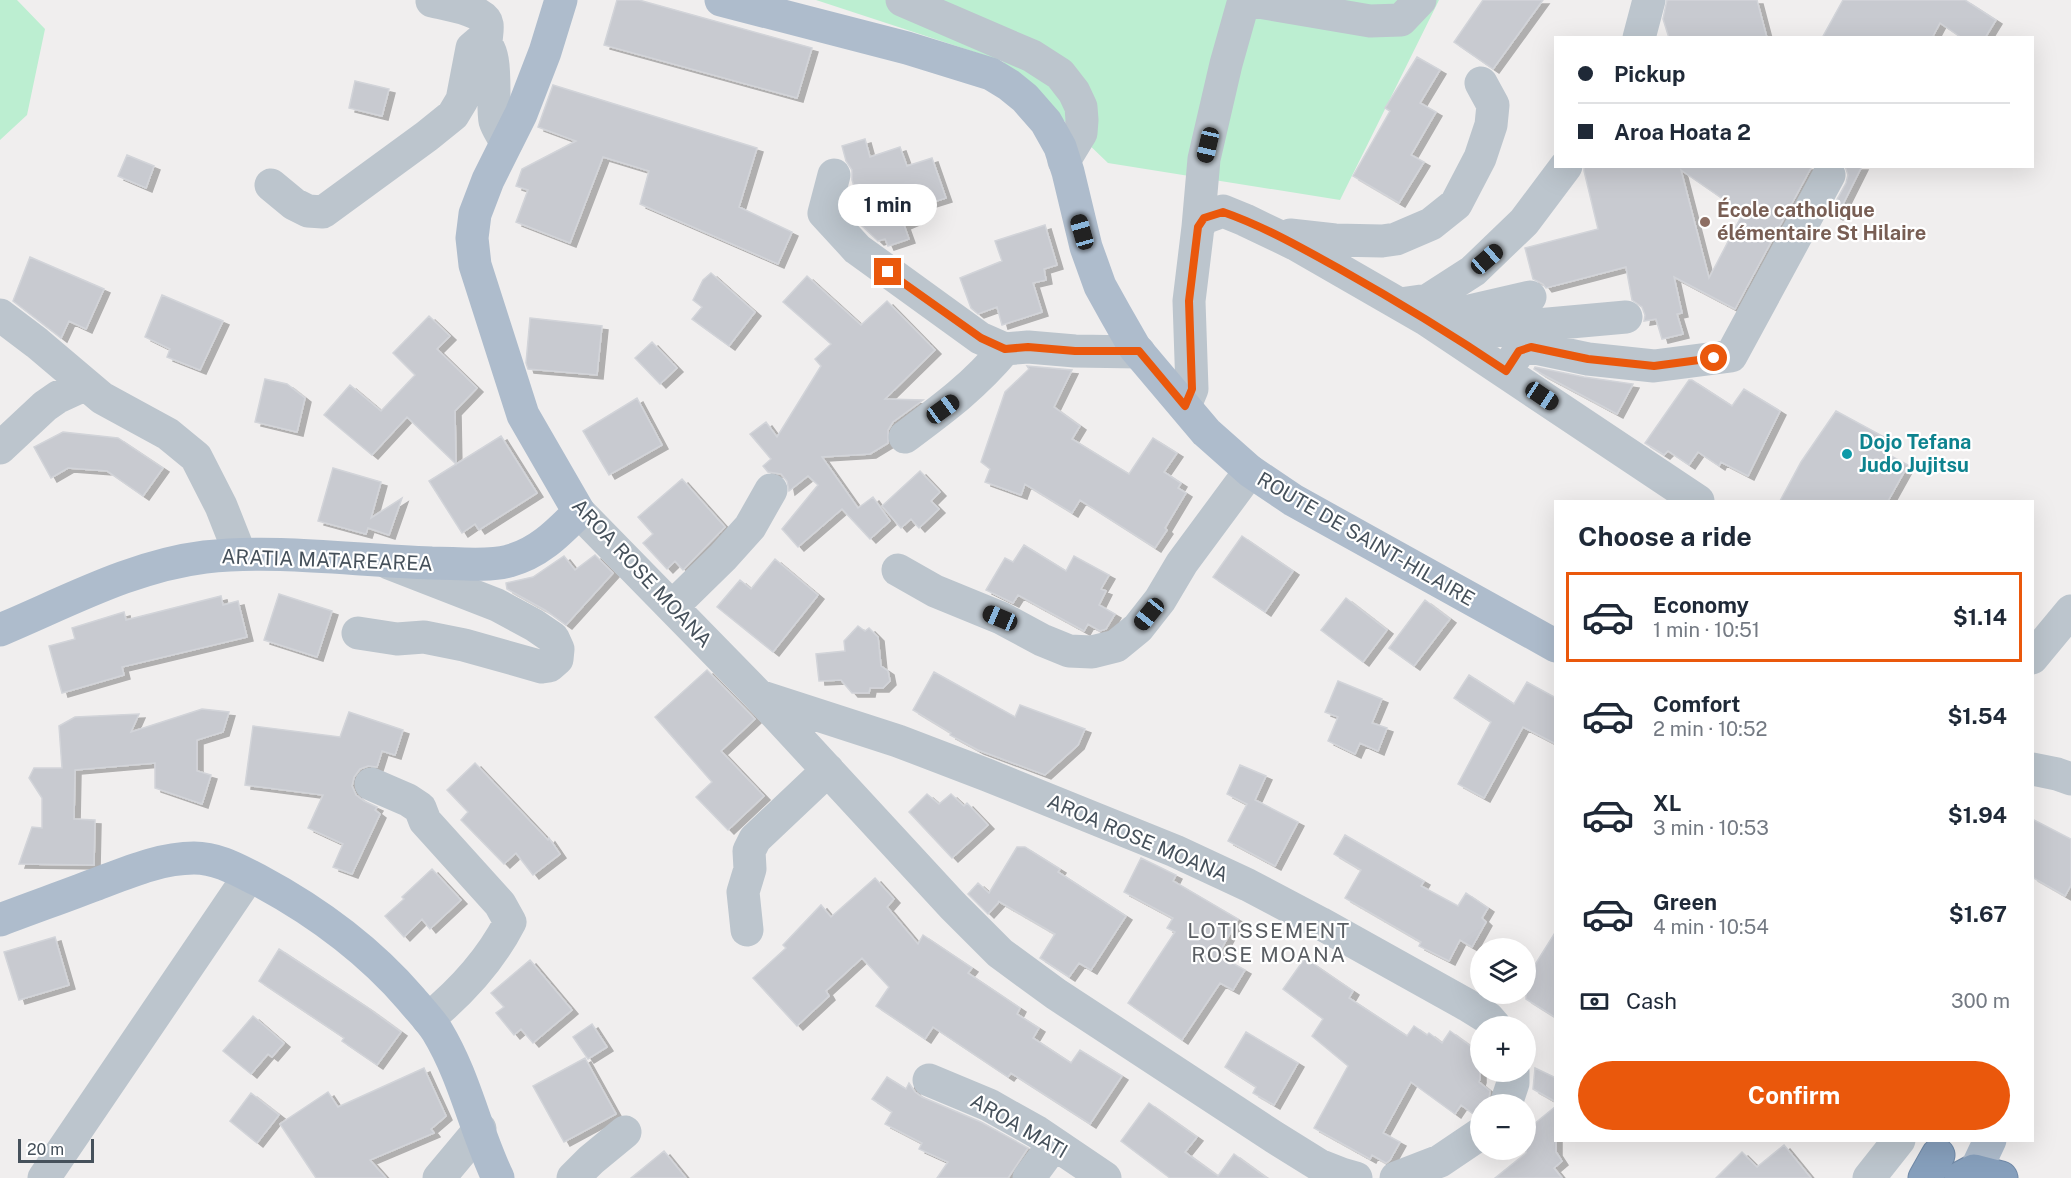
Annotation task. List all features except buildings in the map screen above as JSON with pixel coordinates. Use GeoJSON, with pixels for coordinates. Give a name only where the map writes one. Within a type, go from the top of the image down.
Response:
{"type":"FeatureCollection","features":[{"type":"Feature","properties":{"kind":"main road","name":"AROA ROSE MOANA"},"geometry":{"type":"LineString","coordinates":[[561,0],[545,52],[521,114],[488,180],[475,214],[472,238],[476,265],[523,415],[579,512]]}},
{"type":"Feature","properties":{"kind":"main road","name":"ROUTE DE SAINT-HILAIRE"},"geometry":{"type":"LineString","coordinates":[[721,0],[907,48],[991,74],[1025,98],[1046,122],[1060,147],[1086,247],[1100,286],[1139,351],[1206,432],[1250,471],[1330,522],[1554,645]]}},
{"type":"Feature","properties":{"kind":"main road","name":"ARATIA MATAREAREA"},"geometry":{"type":"LineString","coordinates":[[0,630],[103,585],[156,566],[202,558],[240,554],[470,564],[508,562],[534,551],[551,540],[579,512]]}},
{"type":"Feature","properties":{"kind":"main road"},"geometry":{"type":"LineString","coordinates":[[0,920],[134,871],[171,860],[195,858],[218,861],[249,876],[314,912],[344,934],[400,987],[428,1018],[458,1072],[498,1178]]}},
{"type":"Feature","properties":{"kind":"main road"},"geometry":{"type":"LineString","coordinates":[[1977,1176],[1989,1142]]}},
{"type":"Feature","properties":{"kind":"street"},"geometry":{"type":"LineString","coordinates":[[902,0],[1032,56],[1060,74],[1074,92],[1081,107],[1082,120],[1081,133],[1064,161]]}},
{"type":"Feature","properties":{"kind":"street"},"geometry":{"type":"LineString","coordinates":[[1185,406],[1192,389],[1189,301],[1204,159],[1226,64],[1246,0],[1370,21],[1401,20],[1420,0]]}},
{"type":"Feature","properties":{"kind":"street"},"geometry":{"type":"LineString","coordinates":[[1640,36],[1649,0]]}},
{"type":"Feature","properties":{"kind":"street"},"geometry":{"type":"LineString","coordinates":[[432,1],[476,12],[487,22],[486,43],[493,62],[495,122],[506,143]]}},
{"type":"Feature","properties":{"kind":"street"},"geometry":{"type":"LineString","coordinates":[[271,185],[301,208],[323,212],[453,115],[462,100],[472,48],[479,42],[486,43]]}},
{"type":"Feature","properties":{"kind":"street"},"geometry":{"type":"LineString","coordinates":[[1274,234],[1335,240],[1382,241],[1396,239],[1431,224],[1456,204],[1480,158],[1491,124],[1493,105],[1481,83]]}},
{"type":"Feature","properties":{"kind":"street"},"geometry":{"type":"LineString","coordinates":[[1400,304],[1428,300],[1473,271],[1524,222],[1564,168]]}},
{"type":"Feature","properties":{"kind":"street"},"geometry":{"type":"LineString","coordinates":[[834,175],[825,213],[851,243],[981,338],[1005,349],[1028,347],[1075,351],[1139,351]]}},
{"type":"Feature","properties":{"kind":"street"},"geometry":{"type":"LineString","coordinates":[[1506,371],[1519,351],[1531,347],[1588,359],[1654,366],[1731,356],[1829,175]]}},
{"type":"Feature","properties":{"kind":"street"},"geometry":{"type":"LineString","coordinates":[[1198,227],[1204,218],[1223,212],[1274,234],[1400,304],[1456,339],[1697,500]]}},
{"type":"Feature","properties":{"kind":"street"},"geometry":{"type":"LineString","coordinates":[[1456,339],[1456,314],[1530,297]]}},
{"type":"Feature","properties":{"kind":"street"},"geometry":{"type":"LineString","coordinates":[[0,315],[37,343],[84,385],[102,398],[168,434],[196,457],[221,506],[240,554]]}},
{"type":"Feature","properties":{"kind":"street"},"geometry":{"type":"LineString","coordinates":[[1456,339],[1526,326],[1626,317]]}},
{"type":"Feature","properties":{"kind":"street"},"geometry":{"type":"LineString","coordinates":[[905,436],[962,395],[1005,349]]}},
{"type":"Feature","properties":{"kind":"street"},"geometry":{"type":"LineString","coordinates":[[0,448],[45,406],[84,385]]}},
{"type":"Feature","properties":{"kind":"street"},"geometry":{"type":"LineString","coordinates":[[898,570],[935,591],[1000,618],[1069,651],[1092,652],[1116,646],[1138,628],[1160,600],[1182,563],[1250,471]]}},
{"type":"Feature","properties":{"kind":"street"},"geometry":{"type":"LineString","coordinates":[[673,606],[750,527],[771,490]]}},
{"type":"Feature","properties":{"kind":"street","name":"AROA ROSE MOANA"},"geometry":{"type":"LineString","coordinates":[[579,512],[760,697],[999,953],[1056,994],[1274,1137],[1319,1165],[1356,1178]]}},
{"type":"Feature","properties":{"kind":"street"},"geometry":{"type":"LineString","coordinates":[[358,633],[397,639],[424,637],[464,645],[542,667],[549,666],[556,659],[558,649],[553,639],[534,625],[497,605],[382,560]]}},
{"type":"Feature","properties":{"kind":"street"},"geometry":{"type":"LineString","coordinates":[[2034,656],[2071,611]]}},
{"type":"Feature","properties":{"kind":"street","name":"AROA ROSE MOANA"},"geometry":{"type":"LineString","coordinates":[[760,697],[932,754],[1175,851],[1248,885],[1320,923],[1485,1016]]}},
{"type":"Feature","properties":{"kind":"street"},"geometry":{"type":"LineString","coordinates":[[2034,769],[2071,779]]}},
{"type":"Feature","properties":{"kind":"street"},"geometry":{"type":"LineString","coordinates":[[747,930],[743,892],[750,869],[749,851],[755,839],[828,770]]}},
{"type":"Feature","properties":{"kind":"street"},"geometry":{"type":"LineString","coordinates":[[371,784],[408,800],[420,808],[425,821],[500,904],[510,922],[504,934],[457,995],[428,1018]]}},
{"type":"Feature","properties":{"kind":"street"},"geometry":{"type":"LineString","coordinates":[[44,1178],[249,876]]}},
{"type":"Feature","properties":{"kind":"street","name":"AROA MATI"},"geometry":{"type":"LineString","coordinates":[[929,1080],[989,1105],[1105,1178]]}},
{"type":"Feature","properties":{"kind":"street"},"geometry":{"type":"LineString","coordinates":[[439,1178],[480,1129]]}},
{"type":"Feature","properties":{"kind":"street"},"geometry":{"type":"LineString","coordinates":[[573,1178],[625,1132]]}},
{"type":"Feature","properties":{"kind":"street"},"geometry":{"type":"LineString","coordinates":[[1396,1178],[1440,1161],[1470,1141]]}},
{"type":"Feature","properties":{"kind":"street"},"geometry":{"type":"LineString","coordinates":[[1869,1178],[1897,1142]]}},
{"type":"Feature","properties":{"kind":"street"},"geometry":{"type":"LineString","coordinates":[[1029,1178],[1054,1144]]}},
{"type":"Feature","properties":{"kind":"green space"},"geometry":{"type":"Polygon","coordinates":[[[0,0],[17,0],[45,29],[27,115],[0,140],[0,0]]]}},
{"type":"Feature","properties":{"kind":"green space"},"geometry":{"type":"Polygon","coordinates":[[[816,0],[1439,0],[1340,200],[1108,163],[1002,61],[816,0]]]}},
{"type":"Feature","properties":{"kind":"place","name":"École catholique élémentaire St Hilaire"},"geometry":{"type":"Point","coordinates":[1705,222]}},
{"type":"Feature","properties":{"kind":"place","name":"Dojo Tefana Judo Jujitsu"},"geometry":{"type":"Point","coordinates":[1847,454]}},
{"type":"Feature","properties":{"kind":"district","name":"LOTISSEMENT ROSE MOANA"},"geometry":{"type":"Point","coordinates":[1269,943]}},
{"type":"Feature","properties":{"kind":"route"},"geometry":{"type":"LineString","coordinates":[[888,272],[981,338],[1005,349],[1028,347],[1075,351],[1139,351],[1185,406],[1192,389],[1189,301],[1193,257],[1198,227],[1204,218],[1215,212],[1223,212],[1245,220],[1295,244],[1427,320],[1506,371],[1519,351],[1531,347],[1588,359],[1654,366],[1714,358]]}}]}
